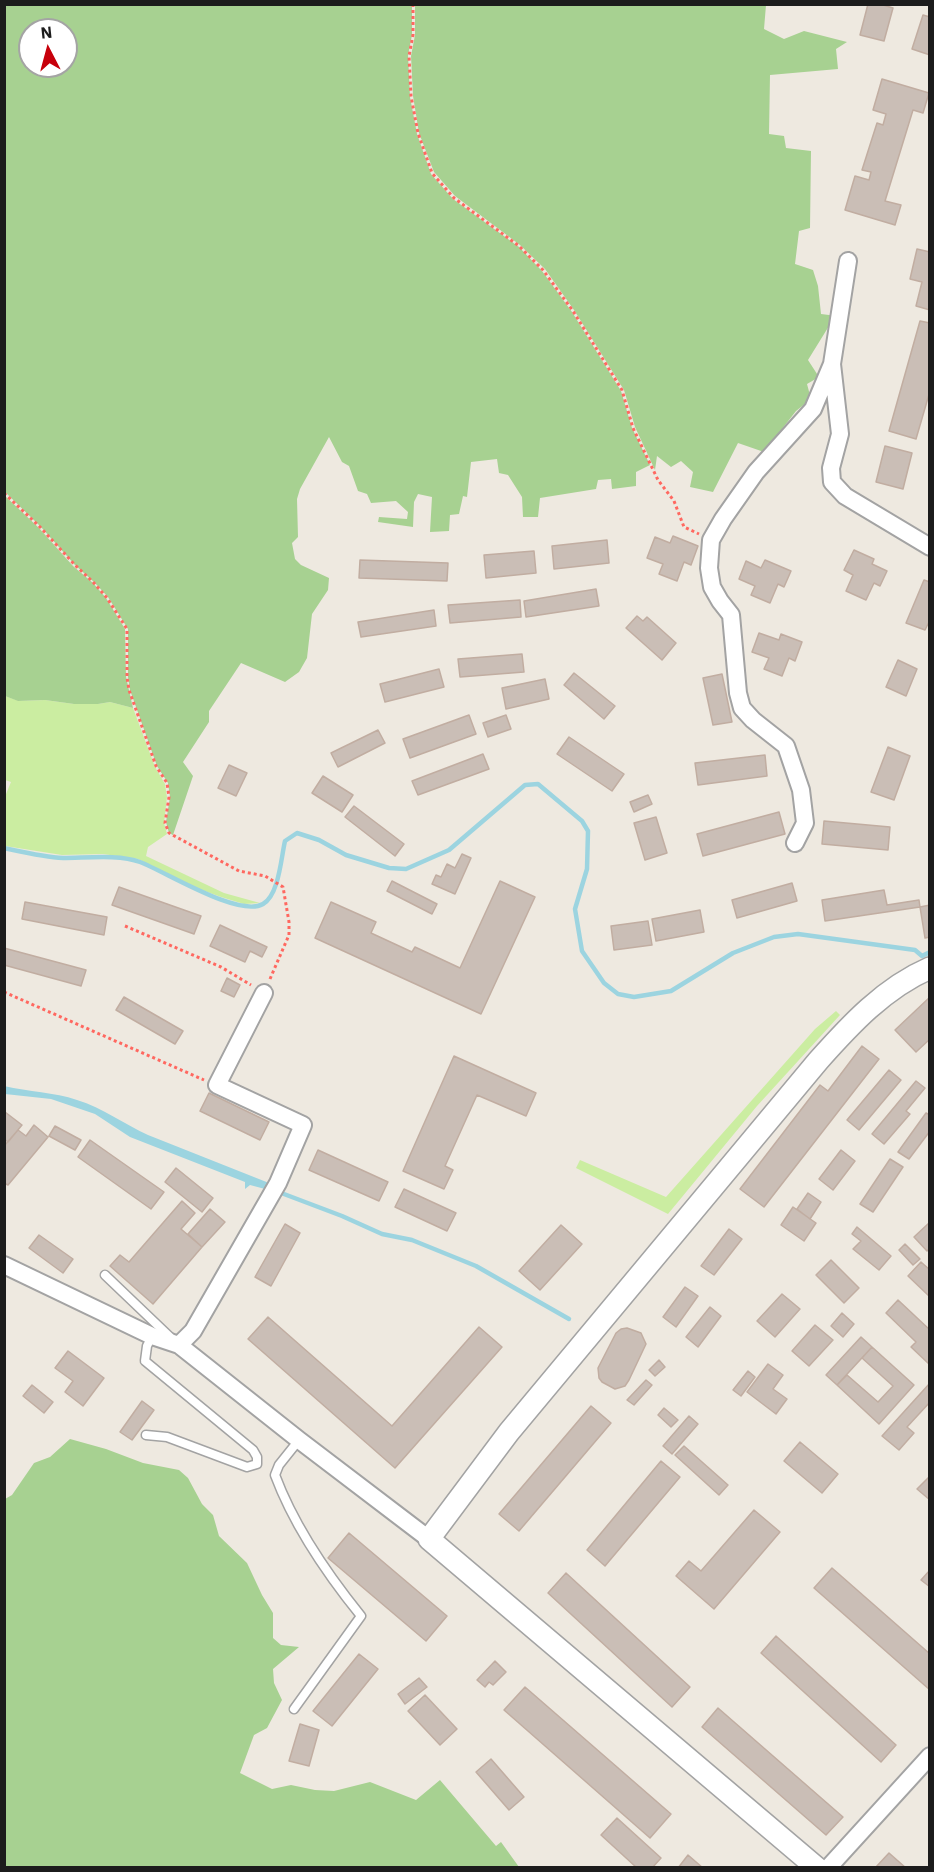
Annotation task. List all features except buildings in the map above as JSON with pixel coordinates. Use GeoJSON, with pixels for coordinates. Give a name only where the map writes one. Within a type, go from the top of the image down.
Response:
{"type":"FeatureCollection","features":[{"type":"Feature","properties":{"kind":"street"},"geometry":{"type":"LineString","coordinates":[[795,843],[805,823],[801,790],[786,746],[753,720],[742,708],[738,693],[731,615],[712,586],[709,568],[711,540],[756,472],[813,409],[832,364],[848,261]]}},
{"type":"Feature","properties":{"kind":"street"},"geometry":{"type":"LineString","coordinates":[[832,364],[840,434],[831,468],[832,482],[845,496],[930,546]]}},
{"type":"Feature","properties":{"kind":"street"},"geometry":{"type":"LineString","coordinates":[[429,1539],[509,1432],[818,1061],[855,1021],[895,987],[913,975],[930,968]]}},
{"type":"Feature","properties":{"kind":"street"},"geometry":{"type":"LineString","coordinates":[[179,1345],[194,1331],[275,1187],[303,1125],[217,1085],[264,993]]}},
{"type":"Feature","properties":{"kind":"street"},"geometry":{"type":"LineString","coordinates":[[4,1265],[152,1336],[179,1345],[429,1539],[817,1868]]}},
{"type":"Feature","properties":{"kind":"street"},"geometry":{"type":"LineString","coordinates":[[828,1868],[930,1756]]}},
{"type":"Feature","properties":{"kind":"lane"},"geometry":{"type":"LineString","coordinates":[[105,1275],[179,1345]]}},
{"type":"Feature","properties":{"kind":"lane"},"geometry":{"type":"LineString","coordinates":[[146,1436],[168,1437],[247,1467],[257,1464],[254,1450],[145,1361],[147,1346],[152,1336]]}},
{"type":"Feature","properties":{"kind":"lane"},"geometry":{"type":"LineString","coordinates":[[294,1709],[361,1616],[338,1587],[285,1503],[275,1475],[279,1465],[299,1440]]}},
{"type":"Feature","properties":{"kind":"path"},"geometry":{"type":"LineString","coordinates":[[413,4],[413,35],[409,56],[411,96],[418,134],[432,173],[454,198],[519,246],[543,270],[573,311],[622,390],[633,428],[658,480],[674,501],[684,527],[711,540]]}},
{"type":"Feature","properties":{"kind":"path"},"geometry":{"type":"LineString","coordinates":[[4,493],[93,582],[107,598],[127,629],[129,690],[156,766],[167,783],[169,797],[165,823],[169,833],[238,871],[265,876],[283,887],[290,922],[289,934],[264,993],[221,967],[125,926]]}},
{"type":"Feature","properties":{"kind":"path"},"geometry":{"type":"LineString","coordinates":[[4,992],[217,1085]]}},
{"type":"Feature","properties":{"kind":"green space"},"geometry":{"type":"Polygon","coordinates":[[[4,5],[412,5],[412,35],[408,55],[410,97],[417,134],[431,174],[453,199],[519,247],[542,271],[572,312],[621,391],[632,428],[650,465],[636,472],[636,486],[612,489],[611,479],[598,480],[596,489],[540,498],[538,517],[523,517],[522,497],[508,475],[499,473],[497,459],[471,462],[467,497],[463,496],[459,514],[450,515],[449,531],[430,532],[432,497],[418,494],[414,502],[413,527],[378,522],[379,517],[407,519],[408,512],[396,501],[371,503],[367,494],[358,491],[349,466],[342,462],[329,437],[300,489],[297,499],[298,537],[292,543],[295,559],[301,565],[329,578],[328,590],[312,614],[307,658],[299,672],[285,682],[241,663],[209,711],[209,722],[183,762],[193,776],[173,835],[169,833],[166,822],[170,797],[168,783],[157,766],[130,690],[128,629],[108,597],[5,492],[4,5]]]}},
{"type":"Feature","properties":{"kind":"green space"},"geometry":{"type":"Polygon","coordinates":[[[415,5],[766,5],[764,29],[784,39],[804,31],[847,42],[836,49],[838,69],[770,75],[769,134],[784,136],[786,148],[811,151],[810,228],[799,231],[795,264],[813,270],[818,286],[821,314],[837,316],[835,328],[829,326],[808,360],[819,377],[807,384],[811,399],[796,411],[764,452],[738,443],[713,492],[690,487],[693,472],[681,461],[671,467],[657,456],[655,470],[635,427],[624,390],[574,310],[545,269],[520,245],[455,196],[434,172],[419,133],[413,96],[411,56],[415,35],[415,5]]]}},
{"type":"Feature","properties":{"kind":"green space"},"geometry":{"type":"Polygon","coordinates":[[[4,495],[39,528],[73,566],[93,583],[106,598],[125,629],[126,677],[133,708],[110,702],[74,704],[45,700],[18,701],[5,696],[4,495]]]}},
{"type":"Feature","properties":{"kind":"green space"},"geometry":{"type":"Polygon","coordinates":[[[5,696],[19,701],[45,700],[74,704],[110,702],[133,708],[155,767],[165,784],[167,797],[164,823],[167,834],[148,847],[146,856],[224,893],[260,903],[244,904],[221,897],[199,889],[138,859],[103,854],[62,855],[5,846],[4,799],[11,782],[5,780],[5,696]]]}},
{"type":"Feature","properties":{"kind":"green space"},"geometry":{"type":"Polygon","coordinates":[[[836,1011],[840,1015],[757,1106],[668,1214],[576,1168],[580,1160],[666,1197],[815,1029],[836,1011]]]}},
{"type":"Feature","properties":{"kind":"green space"},"geometry":{"type":"Polygon","coordinates":[[[70,1439],[143,1463],[179,1470],[188,1478],[202,1504],[213,1515],[219,1536],[247,1563],[273,1613],[273,1638],[281,1645],[299,1647],[273,1669],[274,1683],[282,1700],[267,1728],[254,1735],[240,1773],[272,1789],[291,1785],[334,1791],[370,1782],[416,1800],[440,1780],[496,1846],[501,1842],[519,1867],[5,1867],[5,1499],[12,1495],[34,1463],[50,1457],[70,1439]]]}},
{"type":"Feature","properties":{"kind":"water"},"geometry":{"type":"Polygon","coordinates":[[[4,1086],[59,1095],[87,1103],[148,1135],[269,1183],[265,1189],[250,1185],[245,1189],[245,1182],[130,1137],[95,1114],[51,1099],[5,1094],[4,1086]]]}},
{"type":"Feature","properties":{"kind":"waterway"},"geometry":{"type":"LineString","coordinates":[[4,848],[63,858],[112,857],[132,860],[152,867],[220,900],[252,907],[263,904],[273,893],[285,841],[297,833],[319,840],[346,855],[389,868],[406,869],[449,850],[525,785],[538,784],[582,821],[588,831],[587,869],[575,909],[582,951],[604,983],[618,994],[634,997],[671,991],[733,953],[774,937],[798,934],[915,950],[922,956],[930,952]]}},
{"type":"Feature","properties":{"kind":"waterway"},"geometry":{"type":"LineString","coordinates":[[276,1191],[382,1234],[412,1240],[476,1266],[569,1319]]}}]}
